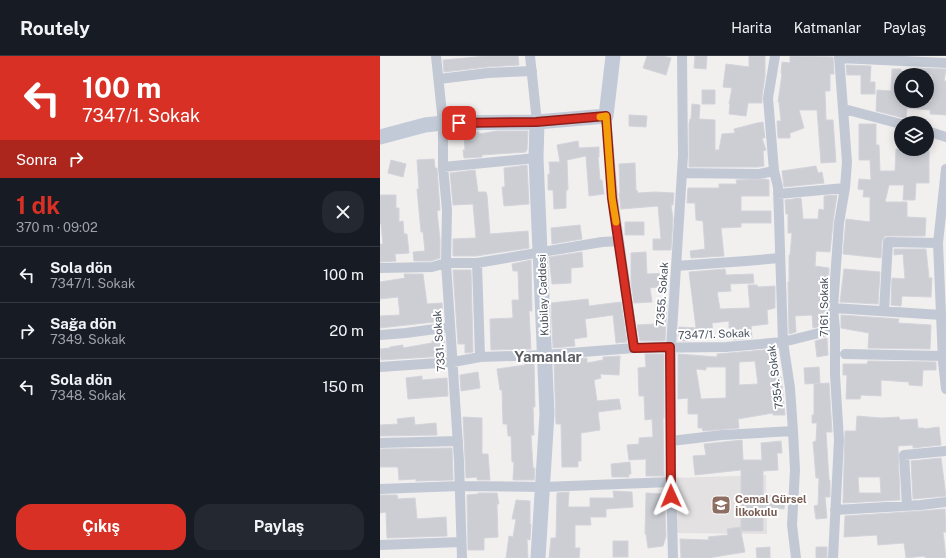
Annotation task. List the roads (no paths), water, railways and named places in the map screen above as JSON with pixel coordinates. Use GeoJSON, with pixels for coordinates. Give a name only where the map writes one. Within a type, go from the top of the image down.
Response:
{"type":"FeatureCollection","features":[{"type":"Feature","properties":{"kind":"street","name":"7331. Sokak"},"geometry":{"type":"LineString","coordinates":[[436,56],[444,123],[443,167],[447,210],[446,263],[458,441],[462,558]]}},
{"type":"Feature","properties":{"kind":"street","name":"Kubilay Caddesi"},"geometry":{"type":"LineString","coordinates":[[530,56],[536,122],[536,158],[547,414],[538,558]]}},
{"type":"Feature","properties":{"kind":"street"},"geometry":{"type":"LineString","coordinates":[[613,56],[606,116],[612,198],[634,348]]}},
{"type":"Feature","properties":{"kind":"street","name":"7355. Sokak"},"geometry":{"type":"LineString","coordinates":[[673,558],[670,347],[682,173],[682,56]]}},
{"type":"Feature","properties":{"kind":"street","name":"7354. Sokak"},"geometry":{"type":"LineString","coordinates":[[775,56],[768,98],[774,171],[778,194],[783,342],[790,388],[793,431],[795,470],[792,525],[796,558]]}},
{"type":"Feature","properties":{"kind":"street"},"geometry":{"type":"LineString","coordinates":[[839,57],[946,63]]}},
{"type":"Feature","properties":{"kind":"street","name":"7161. Sokak"},"geometry":{"type":"LineString","coordinates":[[833,558],[840,440],[835,375],[835,329],[833,308],[839,223],[845,188],[847,162],[839,57]]}},
{"type":"Feature","properties":{"kind":"street"},"geometry":{"type":"LineString","coordinates":[[439,79],[488,73],[532,71]]}},
{"type":"Feature","properties":{"kind":"street"},"geometry":{"type":"LineString","coordinates":[[844,109],[894,122]]}},
{"type":"Feature","properties":{"kind":"street"},"geometry":{"type":"LineString","coordinates":[[380,137],[444,123],[536,122],[606,116]]}},
{"type":"Feature","properties":{"kind":"street"},"geometry":{"type":"LineString","coordinates":[[934,133],[946,137]]}},
{"type":"Feature","properties":{"kind":"street"},"geometry":{"type":"LineString","coordinates":[[443,167],[536,158]]}},
{"type":"Feature","properties":{"kind":"street"},"geometry":{"type":"LineString","coordinates":[[946,169],[942,241],[943,356],[946,389]]}},
{"type":"Feature","properties":{"kind":"street"},"geometry":{"type":"LineString","coordinates":[[682,173],[759,174],[774,171]]}},
{"type":"Feature","properties":{"kind":"street"},"geometry":{"type":"LineString","coordinates":[[778,194],[845,188]]}},
{"type":"Feature","properties":{"kind":"street"},"geometry":{"type":"LineString","coordinates":[[380,268],[432,267],[446,263],[478,262],[619,241]]}},
{"type":"Feature","properties":{"kind":"street"},"geometry":{"type":"LineString","coordinates":[[884,311],[888,242],[942,241]]}},
{"type":"Feature","properties":{"kind":"street"},"geometry":{"type":"LineString","coordinates":[[676,266],[746,262],[780,258]]}},
{"type":"Feature","properties":{"kind":"street"},"geometry":{"type":"LineString","coordinates":[[478,262],[480,357]]}},
{"type":"Feature","properties":{"kind":"street"},"geometry":{"type":"LineString","coordinates":[[833,308],[942,314]]}},
{"type":"Feature","properties":{"kind":"street"},"geometry":{"type":"LineString","coordinates":[[380,335],[450,327]]}},
{"type":"Feature","properties":{"kind":"street","name":"7347/1. Sokak"},"geometry":{"type":"LineString","coordinates":[[380,367],[453,362],[480,357],[545,355],[634,348],[726,347],[783,342],[835,329]]}},
{"type":"Feature","properties":{"kind":"street"},"geometry":{"type":"LineString","coordinates":[[845,354],[943,356]]}},
{"type":"Feature","properties":{"kind":"street"},"geometry":{"type":"LineString","coordinates":[[671,441],[722,435],[793,431]]}},
{"type":"Feature","properties":{"kind":"street"},"geometry":{"type":"LineString","coordinates":[[380,443],[458,441]]}},
{"type":"Feature","properties":{"kind":"street"},"geometry":{"type":"LineString","coordinates":[[907,506],[904,455],[946,451]]}},
{"type":"Feature","properties":{"kind":"street"},"geometry":{"type":"LineString","coordinates":[[380,489],[460,486],[543,487],[671,482]]}},
{"type":"Feature","properties":{"kind":"street"},"geometry":{"type":"LineString","coordinates":[[835,510],[946,502]]}},
{"type":"Feature","properties":{"kind":"street"},"geometry":{"type":"LineString","coordinates":[[380,546],[461,542]]}},
{"type":"Feature","properties":{"kind":"place","name":"Cemal Gürsel İlkokulu"},"geometry":{"type":"Point","coordinates":[721,505]}},
{"type":"Feature","properties":{"kind":"district","name":"Yamanlar"},"geometry":{"type":"Point","coordinates":[548,357]}}]}
